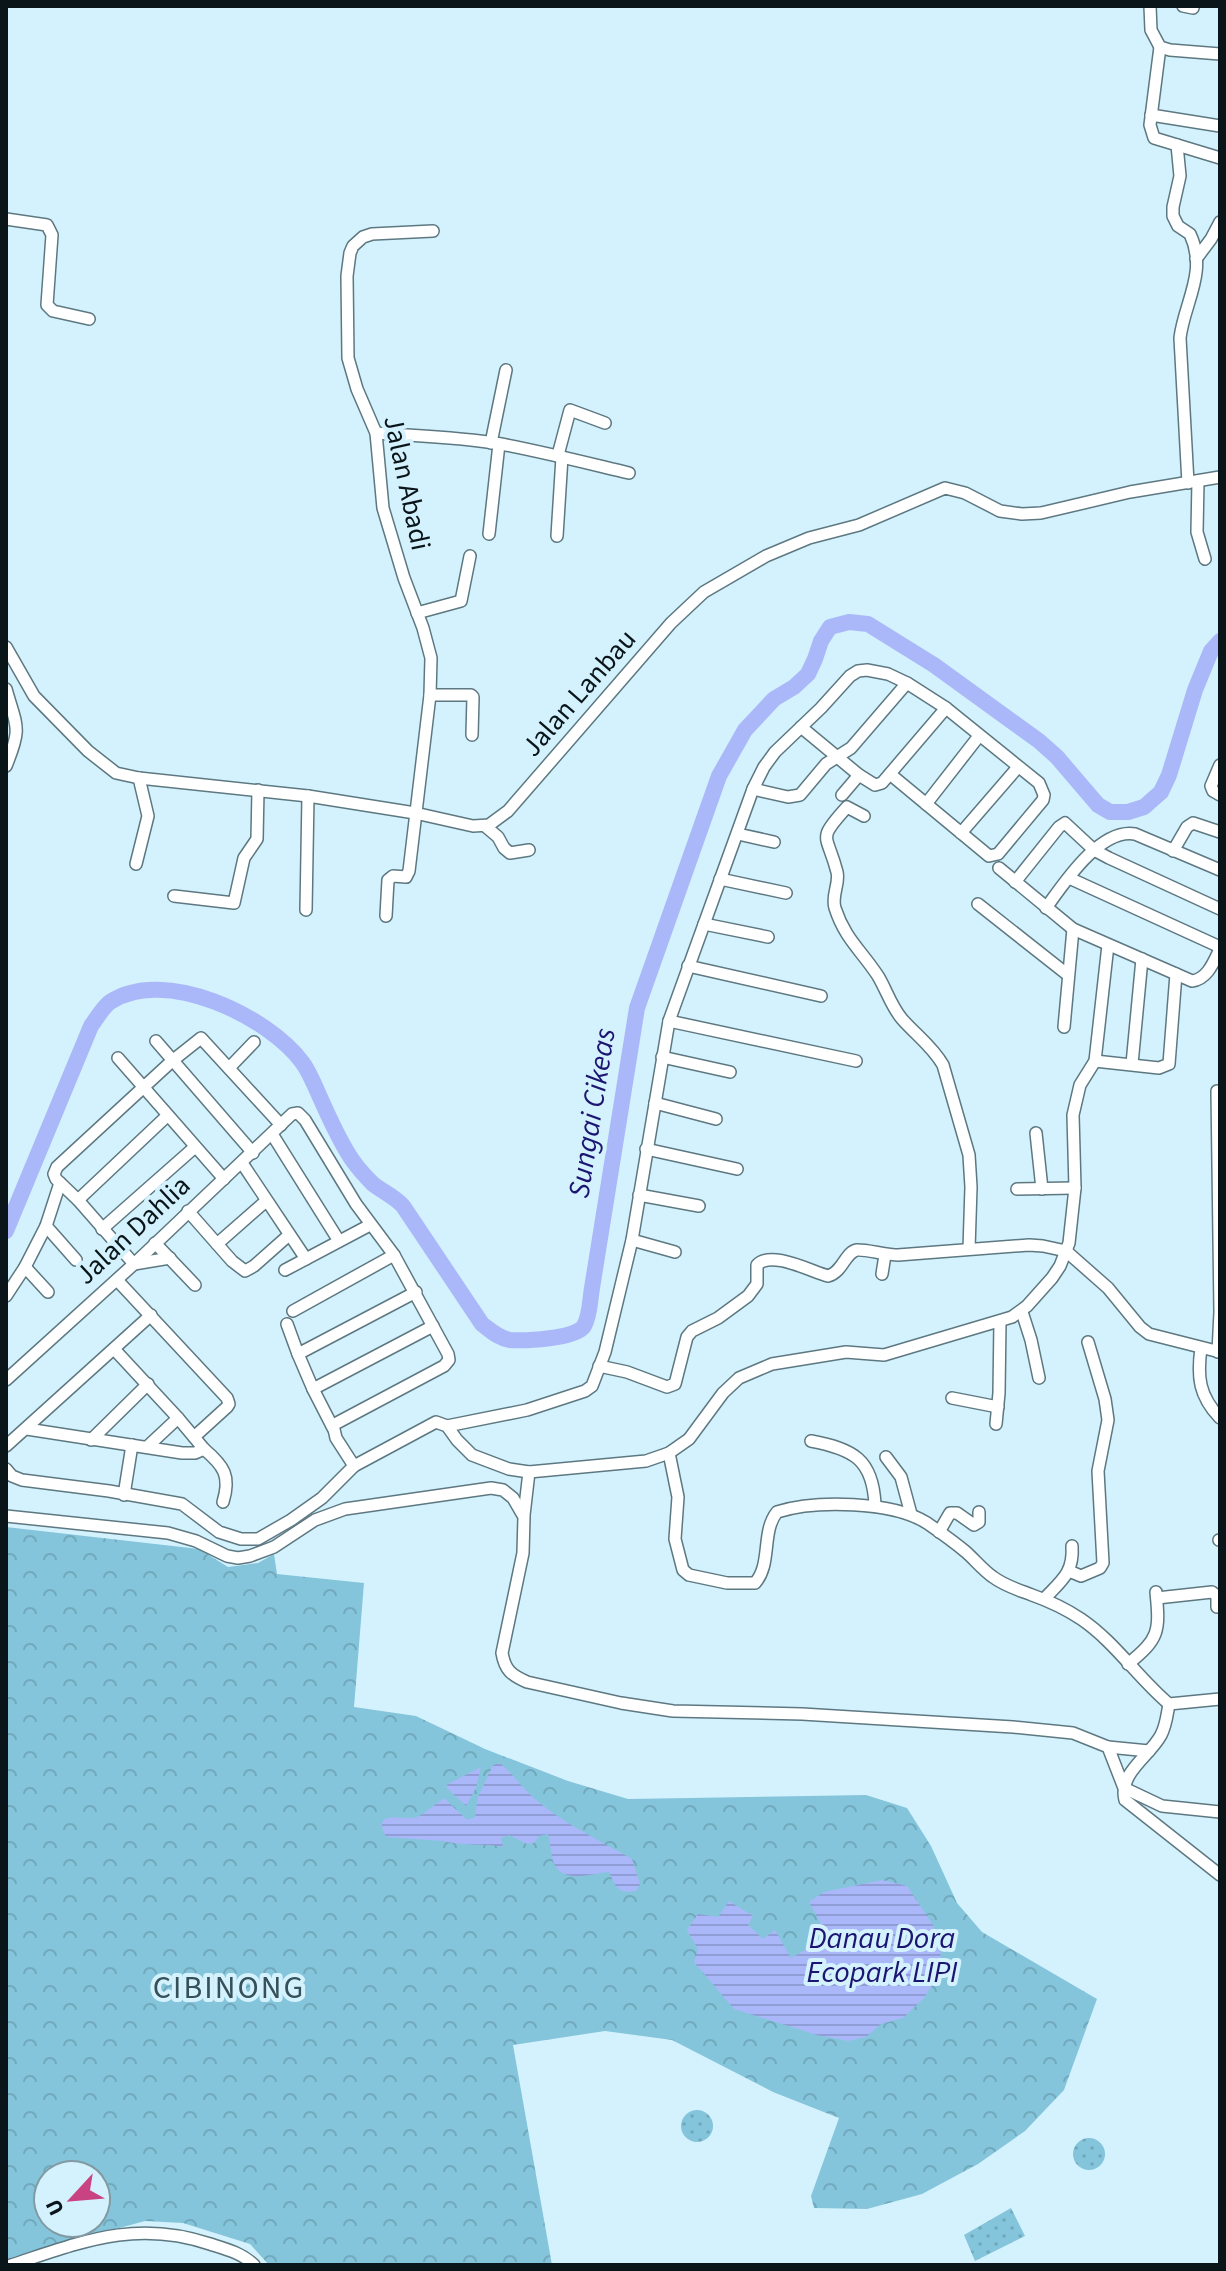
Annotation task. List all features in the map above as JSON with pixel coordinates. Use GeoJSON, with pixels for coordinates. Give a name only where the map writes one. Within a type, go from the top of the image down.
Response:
{"type":"FeatureCollection","features":[{"type":"Feature","properties":{"kind":"street"},"geometry":{"type":"LineString","coordinates":[[1150,6],[1151,30],[1160,47],[1151,132],[1154,138],[1220,158]]}},
{"type":"Feature","properties":{"kind":"street"},"geometry":{"type":"LineString","coordinates":[[1160,47],[1220,54]]}},
{"type":"Feature","properties":{"kind":"street"},"geometry":{"type":"LineString","coordinates":[[1151,115],[1220,126]]}},
{"type":"Feature","properties":{"kind":"street"},"geometry":{"type":"LineString","coordinates":[[1177,145],[1180,176],[1173,216],[1178,226],[1190,234],[1196,259],[1194,290],[1180,338],[1197,532],[1205,559]]}},
{"type":"Feature","properties":{"kind":"street"},"geometry":{"type":"LineString","coordinates":[[6,219],[47,225],[52,235],[47,305],[53,311],[89,319]]}},
{"type":"Feature","properties":{"kind":"street"},"geometry":{"type":"LineString","coordinates":[[1196,259],[1216,241],[1220,222]]}},
{"type":"Feature","properties":{"kind":"street","name":"Jalan Abadi"},"geometry":{"type":"LineString","coordinates":[[386,916],[388,880],[393,876],[406,877],[409,871],[430,695],[431,658],[383,508],[376,433],[357,389],[348,358],[347,276],[350,253],[363,237],[433,231]]}},
{"type":"Feature","properties":{"kind":"street"},"geometry":{"type":"LineString","coordinates":[[489,534],[495,444],[506,370]]}},
{"type":"Feature","properties":{"kind":"street"},"geometry":{"type":"LineString","coordinates":[[557,536],[560,456],[570,410],[605,423]]}},
{"type":"Feature","properties":{"kind":"street"},"geometry":{"type":"LineString","coordinates":[[376,433],[446,437],[495,444],[629,473]]}},
{"type":"Feature","properties":{"kind":"street","name":"Jalan Lanbau"},"geometry":{"type":"LineString","coordinates":[[485,826],[508,811],[671,623],[704,592],[766,556],[809,538],[859,525],[945,488],[965,493],[1000,511],[1022,514],[1220,477]]}},
{"type":"Feature","properties":{"kind":"street"},"geometry":{"type":"LineString","coordinates":[[417,613],[461,601],[470,556]]}},
{"type":"Feature","properties":{"kind":"street"},"geometry":{"type":"LineString","coordinates":[[6,647],[34,696],[88,751],[116,773],[308,796],[485,826],[510,853],[529,850]]}},
{"type":"Feature","properties":{"kind":"street"},"geometry":{"type":"LineString","coordinates":[[447,1426],[527,1410],[592,1386],[611,1331],[632,1240],[669,1021],[753,789],[775,752],[850,676],[858,671],[876,671],[907,683],[946,708],[1039,783],[1044,795],[998,854],[989,856],[890,774]]}},
{"type":"Feature","properties":{"kind":"street"},"geometry":{"type":"LineString","coordinates":[[753,789],[788,797],[800,795],[826,764],[851,748],[907,683]]}},
{"type":"Feature","properties":{"kind":"street"},"geometry":{"type":"LineString","coordinates":[[6,689],[8,707],[18,729],[6,766]]}},
{"type":"Feature","properties":{"kind":"street"},"geometry":{"type":"LineString","coordinates":[[430,695],[471,695],[472,735]]}},
{"type":"Feature","properties":{"kind":"street"},"geometry":{"type":"LineString","coordinates":[[801,727],[875,785],[882,783],[946,708]]}},
{"type":"Feature","properties":{"kind":"street"},"geometry":{"type":"LineString","coordinates":[[926,804],[979,736]]}},
{"type":"Feature","properties":{"kind":"street"},"geometry":{"type":"LineString","coordinates":[[1220,765],[1211,786],[1220,795]]}},
{"type":"Feature","properties":{"kind":"street"},"geometry":{"type":"LineString","coordinates":[[961,833],[1018,767]]}},
{"type":"Feature","properties":{"kind":"street"},"geometry":{"type":"LineString","coordinates":[[842,795],[859,775]]}},
{"type":"Feature","properties":{"kind":"street"},"geometry":{"type":"LineString","coordinates":[[136,864],[148,816],[139,778]]}},
{"type":"Feature","properties":{"kind":"street"},"geometry":{"type":"LineString","coordinates":[[174,896],[234,903],[244,858],[257,839],[258,790]]}},
{"type":"Feature","properties":{"kind":"street"},"geometry":{"type":"LineString","coordinates":[[306,910],[308,796]]}},
{"type":"Feature","properties":{"kind":"street"},"geometry":{"type":"LineString","coordinates":[[864,816],[846,807],[825,838],[838,876],[833,892],[835,906],[844,932],[877,975],[895,1009],[930,1046],[943,1065],[969,1155],[969,1249]]}},
{"type":"Feature","properties":{"kind":"street"},"geometry":{"type":"LineString","coordinates":[[1173,851],[1187,827],[1193,823],[1220,832]]}},
{"type":"Feature","properties":{"kind":"street"},"geometry":{"type":"LineString","coordinates":[[1015,882],[1063,824],[1068,824],[1094,850],[1220,909]]}},
{"type":"Feature","properties":{"kind":"street"},"geometry":{"type":"LineString","coordinates":[[1046,908],[1094,850],[1106,841],[1130,833],[1220,870]]}},
{"type":"Feature","properties":{"kind":"street"},"geometry":{"type":"LineString","coordinates":[[738,834],[774,842]]}},
{"type":"Feature","properties":{"kind":"street"},"geometry":{"type":"LineString","coordinates":[[999,868],[1073,929],[1197,981],[1209,970],[1220,948],[1069,878]]}},
{"type":"Feature","properties":{"kind":"street"},"geometry":{"type":"LineString","coordinates":[[720,879],[786,893]]}},
{"type":"Feature","properties":{"kind":"street"},"geometry":{"type":"LineString","coordinates":[[978,904],[1068,975]]}},
{"type":"Feature","properties":{"kind":"street"},"geometry":{"type":"LineString","coordinates":[[704,924],[768,937]]}},
{"type":"Feature","properties":{"kind":"street"},"geometry":{"type":"LineString","coordinates":[[1064,1027],[1073,929]]}},
{"type":"Feature","properties":{"kind":"street"},"geometry":{"type":"LineString","coordinates":[[503,1490],[528,1476],[646,1461],[669,1453],[689,1439],[730,1385],[761,1367],[846,1352],[884,1355],[1022,1312],[1052,1278],[1066,1251],[1071,1232],[1075,1188],[1073,1115],[1080,1085],[1095,1061],[1108,945]]}},
{"type":"Feature","properties":{"kind":"street"},"geometry":{"type":"LineString","coordinates":[[1132,1064],[1142,959]]}},
{"type":"Feature","properties":{"kind":"street"},"geometry":{"type":"LineString","coordinates":[[688,966],[821,996]]}},
{"type":"Feature","properties":{"kind":"street"},"geometry":{"type":"LineString","coordinates":[[1095,1061],[1159,1068],[1169,1064],[1176,974]]}},
{"type":"Feature","properties":{"kind":"street"},"geometry":{"type":"LineString","coordinates":[[669,1021],[856,1061]]}},
{"type":"Feature","properties":{"kind":"street"},"geometry":{"type":"LineString","coordinates":[[143,1088],[201,1038],[229,1068],[276,1130],[339,1241]]}},
{"type":"Feature","properties":{"kind":"street"},"geometry":{"type":"LineString","coordinates":[[156,1041],[253,1153]]}},
{"type":"Feature","properties":{"kind":"street"},"geometry":{"type":"LineString","coordinates":[[229,1068],[254,1042]]}},
{"type":"Feature","properties":{"kind":"street"},"geometry":{"type":"LineString","coordinates":[[662,1057],[730,1072]]}},
{"type":"Feature","properties":{"kind":"street"},"geometry":{"type":"LineString","coordinates":[[118,1058],[224,1179]]}},
{"type":"Feature","properties":{"kind":"street","name":"Jalan Dahlia"},"geometry":{"type":"LineString","coordinates":[[6,1296],[46,1226],[60,1183],[54,1174],[57,1167],[143,1088]]}},
{"type":"Feature","properties":{"kind":"street"},"geometry":{"type":"LineString","coordinates":[[599,1366],[627,1372],[667,1387],[675,1384],[687,1337],[748,1296],[757,1284],[757,1265],[762,1260],[774,1258],[828,1276],[837,1273],[859,1249],[885,1255],[1043,1246],[1066,1251],[1108,1288],[1149,1334],[1219,1352],[1217,1091]]}},
{"type":"Feature","properties":{"kind":"street"},"geometry":{"type":"LineString","coordinates":[[655,1103],[716,1119]]}},
{"type":"Feature","properties":{"kind":"street","name":"Jalan Dahlia"},"geometry":{"type":"LineString","coordinates":[[6,1380],[292,1114],[302,1116],[370,1225]]}},
{"type":"Feature","properties":{"kind":"street"},"geometry":{"type":"LineString","coordinates":[[78,1200],[167,1116]]}},
{"type":"Feature","properties":{"kind":"street"},"geometry":{"type":"LineString","coordinates":[[1036,1133],[1042,1189]]}},
{"type":"Feature","properties":{"kind":"street"},"geometry":{"type":"LineString","coordinates":[[102,1229],[195,1147]]}},
{"type":"Feature","properties":{"kind":"street"},"geometry":{"type":"LineString","coordinates":[[646,1149],[737,1169]]}},
{"type":"Feature","properties":{"kind":"street"},"geometry":{"type":"LineString","coordinates":[[242,1163],[306,1259]]}},
{"type":"Feature","properties":{"kind":"street"},"geometry":{"type":"LineString","coordinates":[[60,1183],[134,1264],[170,1258]]}},
{"type":"Feature","properties":{"kind":"street"},"geometry":{"type":"LineString","coordinates":[[1017,1189],[1075,1188]]}},
{"type":"Feature","properties":{"kind":"street"},"geometry":{"type":"LineString","coordinates":[[639,1195],[699,1206]]}},
{"type":"Feature","properties":{"kind":"street"},"geometry":{"type":"LineString","coordinates":[[217,1244],[266,1201]]}},
{"type":"Feature","properties":{"kind":"street"},"geometry":{"type":"LineString","coordinates":[[188,1211],[245,1271],[289,1235]]}},
{"type":"Feature","properties":{"kind":"street"},"geometry":{"type":"LineString","coordinates":[[285,1270],[370,1225],[394,1255],[416,1292],[449,1360],[336,1424]]}},
{"type":"Feature","properties":{"kind":"street"},"geometry":{"type":"LineString","coordinates":[[46,1226],[76,1260]]}},
{"type":"Feature","properties":{"kind":"street"},"geometry":{"type":"LineString","coordinates":[[632,1240],[675,1252]]}},
{"type":"Feature","properties":{"kind":"street"},"geometry":{"type":"LineString","coordinates":[[155,1243],[195,1285]]}},
{"type":"Feature","properties":{"kind":"street"},"geometry":{"type":"LineString","coordinates":[[293,1311],[394,1255]]}},
{"type":"Feature","properties":{"kind":"street"},"geometry":{"type":"LineString","coordinates":[[882,1274],[885,1255]]}},
{"type":"Feature","properties":{"kind":"street"},"geometry":{"type":"LineString","coordinates":[[25,1267],[48,1292]]}},
{"type":"Feature","properties":{"kind":"street"},"geometry":{"type":"LineString","coordinates":[[117,1280],[229,1402],[194,1437]]}},
{"type":"Feature","properties":{"kind":"street"},"geometry":{"type":"LineString","coordinates":[[298,1354],[416,1292]]}},
{"type":"Feature","properties":{"kind":"street"},"geometry":{"type":"LineString","coordinates":[[1022,1312],[1039,1378]]}},
{"type":"Feature","properties":{"kind":"street"},"geometry":{"type":"LineString","coordinates":[[6,1446],[151,1315]]}},
{"type":"Feature","properties":{"kind":"street"},"geometry":{"type":"LineString","coordinates":[[996,1424],[1000,1321]]}},
{"type":"Feature","properties":{"kind":"street"},"geometry":{"type":"LineString","coordinates":[[287,1324],[313,1389],[336,1424],[336,1438],[354,1466]]}},
{"type":"Feature","properties":{"kind":"street"},"geometry":{"type":"LineString","coordinates":[[313,1389],[433,1326]]}},
{"type":"Feature","properties":{"kind":"street"},"geometry":{"type":"LineString","coordinates":[[1069,1571],[1081,1576],[1100,1568],[1103,1563],[1098,1471],[1108,1420],[1088,1342]]}},
{"type":"Feature","properties":{"kind":"street"},"geometry":{"type":"LineString","coordinates":[[1201,1348],[1199,1371],[1202,1391],[1205,1400],[1220,1418]]}},
{"type":"Feature","properties":{"kind":"street"},"geometry":{"type":"LineString","coordinates":[[114,1349],[221,1465],[227,1480],[223,1502]]}},
{"type":"Feature","properties":{"kind":"street"},"geometry":{"type":"LineString","coordinates":[[91,1440],[148,1384]]}},
{"type":"Feature","properties":{"kind":"street"},"geometry":{"type":"LineString","coordinates":[[952,1398],[998,1407]]}},
{"type":"Feature","properties":{"kind":"street"},"geometry":{"type":"LineString","coordinates":[[147,1447],[178,1418]]}},
{"type":"Feature","properties":{"kind":"street"},"geometry":{"type":"LineString","coordinates":[[6,1469],[17,1479],[182,1504],[219,1532],[241,1539],[258,1539],[291,1520],[322,1498],[354,1466],[430,1424],[440,1422],[447,1426],[465,1449],[480,1459],[528,1476]]}},
{"type":"Feature","properties":{"kind":"street"},"geometry":{"type":"LineString","coordinates":[[27,1429],[188,1453],[204,1449]]}},
{"type":"Feature","properties":{"kind":"street"},"geometry":{"type":"LineString","coordinates":[[811,1441],[843,1449],[864,1465],[872,1478],[875,1505]]}},
{"type":"Feature","properties":{"kind":"street"},"geometry":{"type":"LineString","coordinates":[[124,1495],[132,1445]]}},
{"type":"Feature","properties":{"kind":"street"},"geometry":{"type":"LineString","coordinates":[[669,1453],[678,1497],[675,1539],[683,1570],[689,1575],[727,1583],[755,1583],[760,1578],[769,1525],[777,1512],[788,1508],[875,1505],[911,1514],[965,1551],[995,1579],[1044,1599],[1089,1624],[1169,1704],[1220,1699]]}},
{"type":"Feature","properties":{"kind":"street"},"geometry":{"type":"LineString","coordinates":[[886,1457],[901,1477],[911,1514]]}},
{"type":"Feature","properties":{"kind":"street"},"geometry":{"type":"LineString","coordinates":[[528,1476],[523,1553],[502,1653],[506,1668],[513,1676],[607,1700],[673,1711],[833,1716],[1013,1727],[1073,1733],[1108,1747],[1149,1751]]}},
{"type":"Feature","properties":{"kind":"street"},"geometry":{"type":"LineString","coordinates":[[6,1516],[168,1533],[238,1558],[274,1547],[315,1520],[345,1509],[491,1488],[503,1490],[513,1498],[524,1517]]}},
{"type":"Feature","properties":{"kind":"street"},"geometry":{"type":"LineString","coordinates":[[939,1532],[950,1513],[957,1513],[974,1525],[979,1522],[979,1512]]}},
{"type":"Feature","properties":{"kind":"street"},"geometry":{"type":"LineString","coordinates":[[1044,1599],[1069,1571],[1072,1546]]}},
{"type":"Feature","properties":{"kind":"street"},"geometry":{"type":"LineString","coordinates":[[1128,1664],[1155,1637],[1157,1595],[1212,1592],[1217,1596],[1217,1607]]}},
{"type":"Feature","properties":{"kind":"street"},"geometry":{"type":"LineString","coordinates":[[1124,1788],[1160,1736],[1169,1704]]}},
{"type":"Feature","properties":{"kind":"street"},"geometry":{"type":"LineString","coordinates":[[1108,1747],[1124,1788],[1125,1800],[1220,1875]]}},
{"type":"Feature","properties":{"kind":"street"},"geometry":{"type":"LineString","coordinates":[[1124,1788],[1162,1806],[1220,1812]]}},
{"type":"Feature","properties":{"kind":"street"},"geometry":{"type":"LineString","coordinates":[[11,2265],[104,2236],[152,2233],[185,2235],[239,2254],[254,2265]]}},
{"type":"Feature","properties":{"kind":"green space"},"geometry":{"type":"Polygon","coordinates":[[[6,1527],[199,1549],[228,1567],[258,1563],[274,1554],[277,1574],[364,1583],[354,1707],[416,1716],[485,1749],[568,1781],[628,1799],[866,1795],[907,1808],[931,1846],[957,1903],[982,1932],[1097,1999],[1064,2090],[1025,2131],[978,2164],[922,2194],[867,2209],[814,2208],[811,2196],[839,2118],[773,2092],[672,2040],[605,2031],[513,2045],[552,2265],[269,2265],[250,2244],[183,2223],[145,2221],[112,2230],[112,2159],[32,2159],[32,2239],[79,2239],[6,2259],[6,1527]]]}},
{"type":"Feature","properties":{"kind":"green space"},"geometry":{"type":"Polygon","coordinates":[[[697,2110],[709,2114],[713,2126],[709,2138],[697,2142],[685,2138],[681,2126],[685,2114],[697,2110]]]}},
{"type":"Feature","properties":{"kind":"green space"},"geometry":{"type":"Polygon","coordinates":[[[1089,2138],[1101,2142],[1105,2154],[1101,2166],[1089,2170],[1077,2166],[1073,2154],[1077,2142],[1089,2138]]]}},
{"type":"Feature","properties":{"kind":"green space"},"geometry":{"type":"Polygon","coordinates":[[[1011,2208],[1025,2236],[975,2261],[964,2235],[1011,2208]]]}},
{"type":"Feature","properties":{"kind":"water"},"geometry":{"type":"Polygon","coordinates":[[[500,1763],[546,1808],[632,1859],[640,1884],[636,1891],[618,1888],[609,1872],[572,1876],[559,1871],[553,1861],[548,1834],[527,1844],[509,1835],[501,1838],[503,1847],[386,1837],[382,1828],[386,1819],[417,1817],[444,1798],[467,1820],[475,1817],[478,1797],[493,1765],[500,1763]]]}},
{"type":"Feature","properties":{"kind":"water"},"geometry":{"type":"Polygon","coordinates":[[[481,1767],[476,1788],[466,1806],[446,1787],[481,1767]]]}},
{"type":"Feature","properties":{"kind":"water","name":"Danau Dora Ecopark LIPI"},"geometry":{"type":"Polygon","coordinates":[[[882,1880],[907,1886],[933,1925],[941,1953],[937,1978],[923,1999],[903,2018],[881,2024],[866,2037],[848,2041],[817,2035],[734,2009],[694,1962],[698,1949],[687,1930],[698,1914],[718,1917],[729,1901],[753,1916],[748,1925],[763,1939],[775,1930],[791,1958],[828,1937],[809,1902],[824,1892],[882,1880]]]}},
{"type":"Feature","properties":{"kind":"waterway","name":"Sungai Cikeas"},"geometry":{"type":"LineString","coordinates":[[6,1231],[91,1026],[102,1010],[110,1002],[132,992],[158,990],[186,993],[241,1013],[265,1028],[302,1062],[353,1161],[373,1184],[403,1206],[482,1324],[498,1336],[510,1340],[571,1334],[584,1326],[589,1312],[637,1008],[719,776],[745,730],[774,699],[808,674],[830,627],[849,622],[868,624],[934,665],[1039,741],[1098,805],[1110,812],[1128,812],[1144,807],[1161,792],[1195,690],[1211,651],[1220,641]]}},
{"type":"Feature","properties":{"kind":"district","name":"CIBINONG"},"geometry":{"type":"Point","coordinates":[229,1988]}}]}
